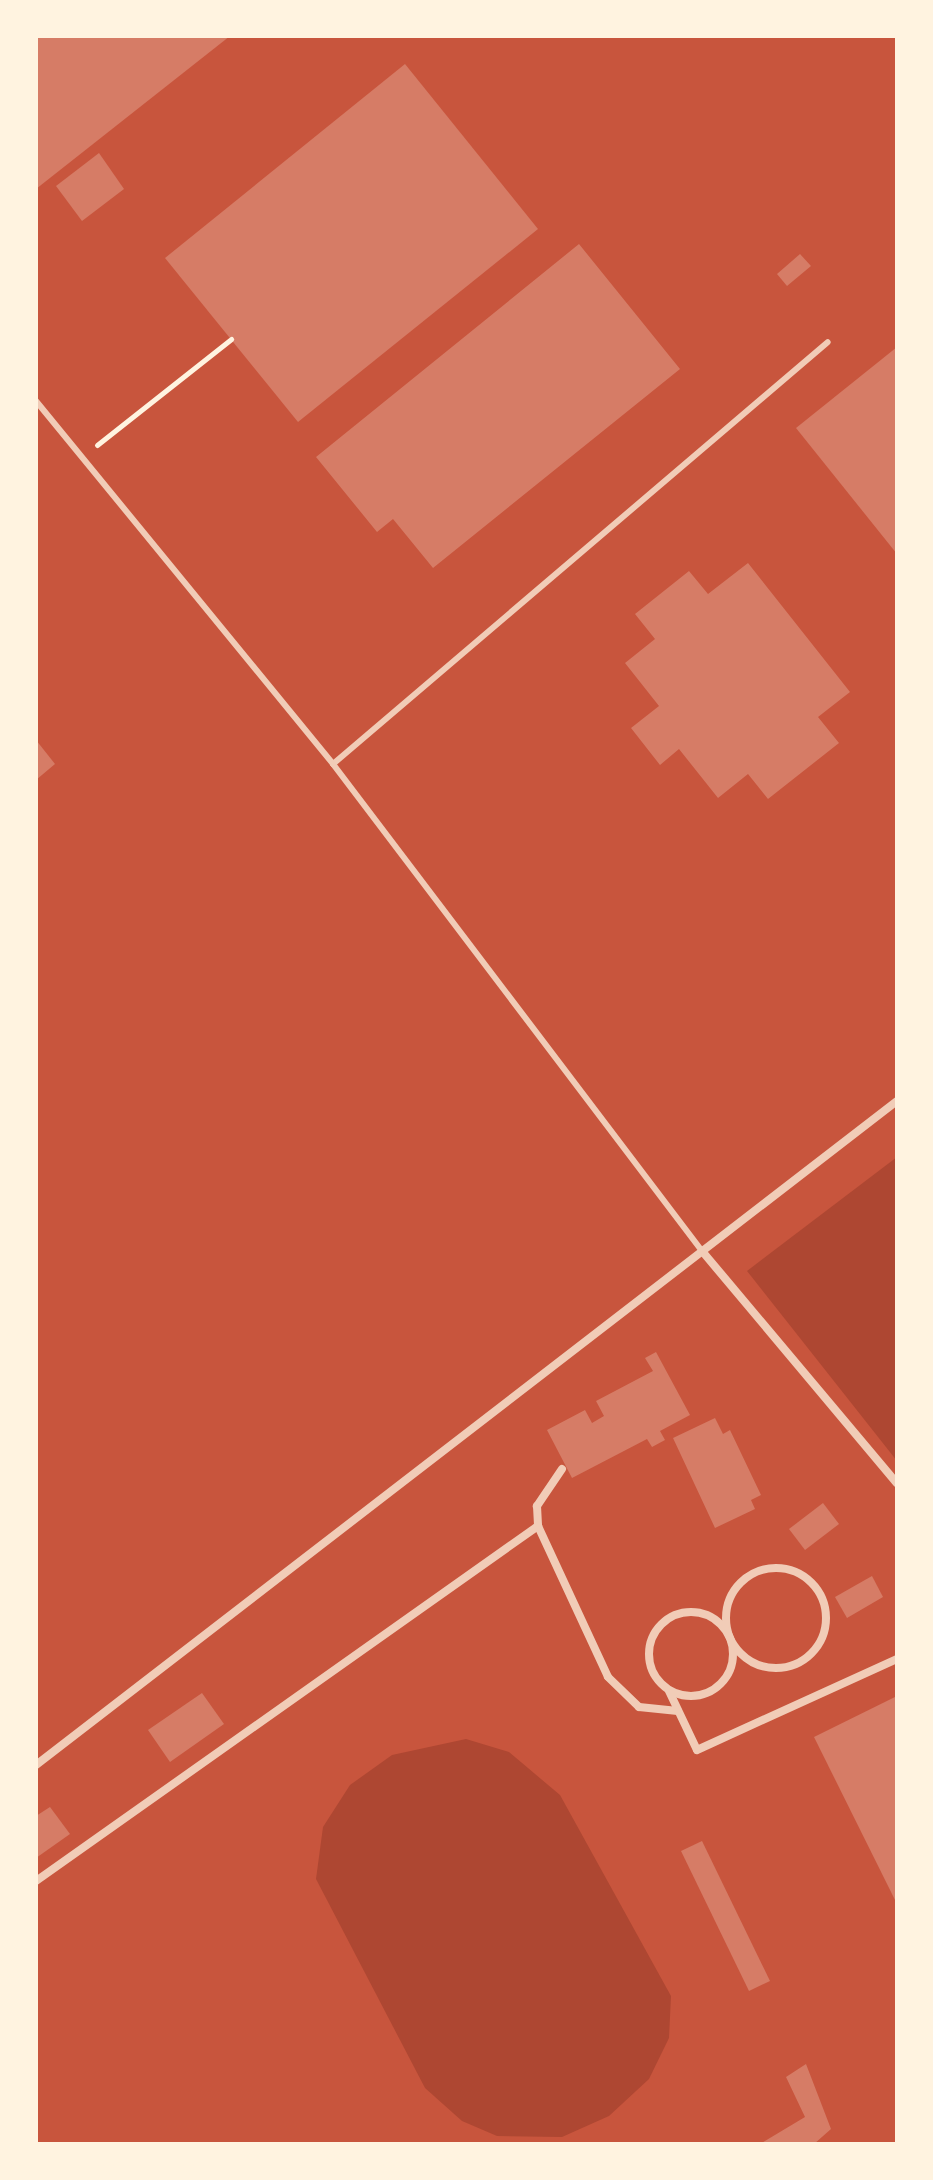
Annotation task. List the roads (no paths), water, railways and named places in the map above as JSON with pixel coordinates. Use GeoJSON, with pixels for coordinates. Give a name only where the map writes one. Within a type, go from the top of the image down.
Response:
{"type":"FeatureCollection","features":[{"type":"Feature","properties":{"kind":"street"},"geometry":{"type":"LineString","coordinates":[[36,1765],[897,1101]]}},
{"type":"Feature","properties":{"kind":"street"},"geometry":{"type":"LineString","coordinates":[[702,1251],[897,1483]]}},
{"type":"Feature","properties":{"kind":"street"},"geometry":{"type":"LineString","coordinates":[[562,1469],[537,1506],[538,1526],[620,1694],[648,1710],[678,1711]]}},
{"type":"Feature","properties":{"kind":"street"},"geometry":{"type":"LineString","coordinates":[[36,1881],[538,1526]]}},
{"type":"Feature","properties":{"kind":"street"},"geometry":{"type":"LineString","coordinates":[[669,1691],[702,1696],[717,1689],[733,1660],[732,1643],[727,1605],[751,1574],[790,1569],[820,1592],[826,1631],[802,1662],[763,1667],[732,1643],[712,1617],[696,1612],[665,1620],[654,1632],[649,1665],[669,1691],[697,1750],[897,1659]]}},
{"type":"Feature","properties":{"kind":"lane"},"geometry":{"type":"LineString","coordinates":[[333,764],[828,342]]}},
{"type":"Feature","properties":{"kind":"lane"},"geometry":{"type":"LineString","coordinates":[[36,401],[333,764],[702,1251]]}}]}
